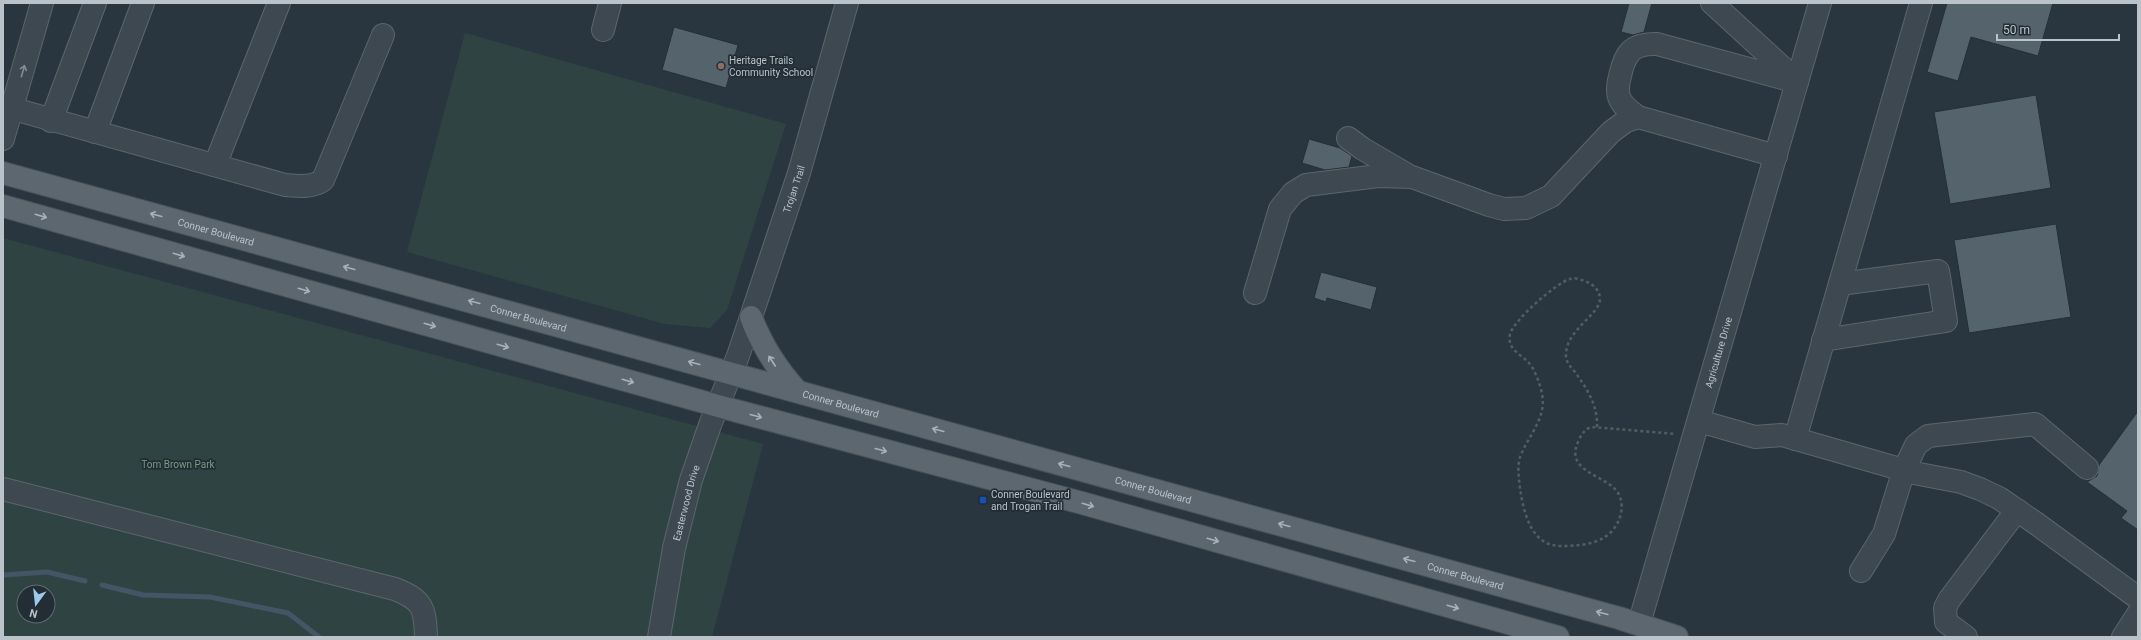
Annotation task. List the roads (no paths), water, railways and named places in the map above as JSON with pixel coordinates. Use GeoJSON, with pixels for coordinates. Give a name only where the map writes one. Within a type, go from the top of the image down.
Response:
{"type":"FeatureCollection","features":[{"type":"Feature","properties":{"kind":"main road","name":"Conner Boulevard"},"geometry":{"type":"LineString","coordinates":[[3,172],[797,391],[1637,630],[1677,637]]}},
{"type":"Feature","properties":{"kind":"main road"},"geometry":{"type":"LineString","coordinates":[[3,206],[718,406],[1075,501],[1558,637]]}},
{"type":"Feature","properties":{"kind":"main road"},"geometry":{"type":"LineString","coordinates":[[751,317],[764,349],[779,371],[797,391]]}},
{"type":"Feature","properties":{"kind":"street"},"geometry":{"type":"LineString","coordinates":[[3,139],[8,108],[42,3]]}},
{"type":"Feature","properties":{"kind":"street"},"geometry":{"type":"LineString","coordinates":[[51,120],[94,3]]}},
{"type":"Feature","properties":{"kind":"street"},"geometry":{"type":"LineString","coordinates":[[95,132],[143,3]]}},
{"type":"Feature","properties":{"kind":"street"},"geometry":{"type":"LineString","coordinates":[[215,165],[280,3]]}},
{"type":"Feature","properties":{"kind":"street"},"geometry":{"type":"LineString","coordinates":[[603,30],[610,3]]}},
{"type":"Feature","properties":{"kind":"street","name":"Trojan Trail"},"geometry":{"type":"LineString","coordinates":[[732,373],[799,173],[847,3]]}},
{"type":"Feature","properties":{"kind":"street"},"geometry":{"type":"LineString","coordinates":[[1712,3],[1797,82]]}},
{"type":"Feature","properties":{"kind":"street","name":"Agriculture Drive"},"geometry":{"type":"LineString","coordinates":[[1637,630],[1820,3]]}},
{"type":"Feature","properties":{"kind":"street"},"geometry":{"type":"LineString","coordinates":[[1795,439],[1921,3]]}},
{"type":"Feature","properties":{"kind":"street"},"geometry":{"type":"LineString","coordinates":[[8,108],[285,185],[305,186],[317,184],[323,180],[383,35]]}},
{"type":"Feature","properties":{"kind":"street"},"geometry":{"type":"LineString","coordinates":[[1776,156],[1638,117],[1625,106],[1619,98],[1617,87],[1627,53],[1645,43],[1656,44],[1797,82]]}},
{"type":"Feature","properties":{"kind":"street"},"geometry":{"type":"LineString","coordinates":[[1348,138],[1363,149],[1412,178],[1504,209],[1526,208],[1551,196],[1611,132],[1626,121],[1638,117]]}},
{"type":"Feature","properties":{"kind":"street"},"geometry":{"type":"LineString","coordinates":[[1255,293],[1280,209],[1293,193],[1306,185],[1378,176],[1412,178]]}},
{"type":"Feature","properties":{"kind":"street"},"geometry":{"type":"LineString","coordinates":[[1823,340],[1946,321],[1938,271],[1840,284]]}},
{"type":"Feature","properties":{"kind":"street","name":"Easterwood Drive"},"geometry":{"type":"LineString","coordinates":[[658,637],[674,548],[687,495],[718,406],[732,373]]}},
{"type":"Feature","properties":{"kind":"street"},"geometry":{"type":"LineString","coordinates":[[1861,571],[1884,534],[1904,470],[1916,445],[1928,436],[2035,424],[2087,468]]}},
{"type":"Feature","properties":{"kind":"street"},"geometry":{"type":"LineString","coordinates":[[1696,430],[1755,437],[1782,435],[1904,470],[1968,484],[2000,498],[2138,598]]}},
{"type":"Feature","properties":{"kind":"street"},"geometry":{"type":"LineString","coordinates":[[3,489],[395,589],[412,596],[421,604],[425,621],[426,637]]}},
{"type":"Feature","properties":{"kind":"street"},"geometry":{"type":"LineString","coordinates":[[1966,637],[1946,622],[1945,608],[1949,600],[2017,510]]}},
{"type":"Feature","properties":{"kind":"street"},"geometry":{"type":"LineString","coordinates":[[2123,637],[2138,614]]}},
{"type":"Feature","properties":{"kind":"waterway"},"geometry":{"type":"LineString","coordinates":[[3,575],[47,572],[85,581]]}},
{"type":"Feature","properties":{"kind":"waterway"},"geometry":{"type":"LineString","coordinates":[[102,585],[143,595],[210,597],[288,613],[319,637]]}},
{"type":"Feature","properties":{"kind":"place","name":"Heritage Trails Community School"},"geometry":{"type":"Point","coordinates":[721,66]}},
{"type":"Feature","properties":{"kind":"place","name":"Conner Boulevard and Trogan Trail"},"geometry":{"type":"Point","coordinates":[983,500]}},
{"type":"Feature","properties":{"kind":"park label","name":"Tom Brown Park"},"geometry":{"type":"Point","coordinates":[178,464]}}]}
